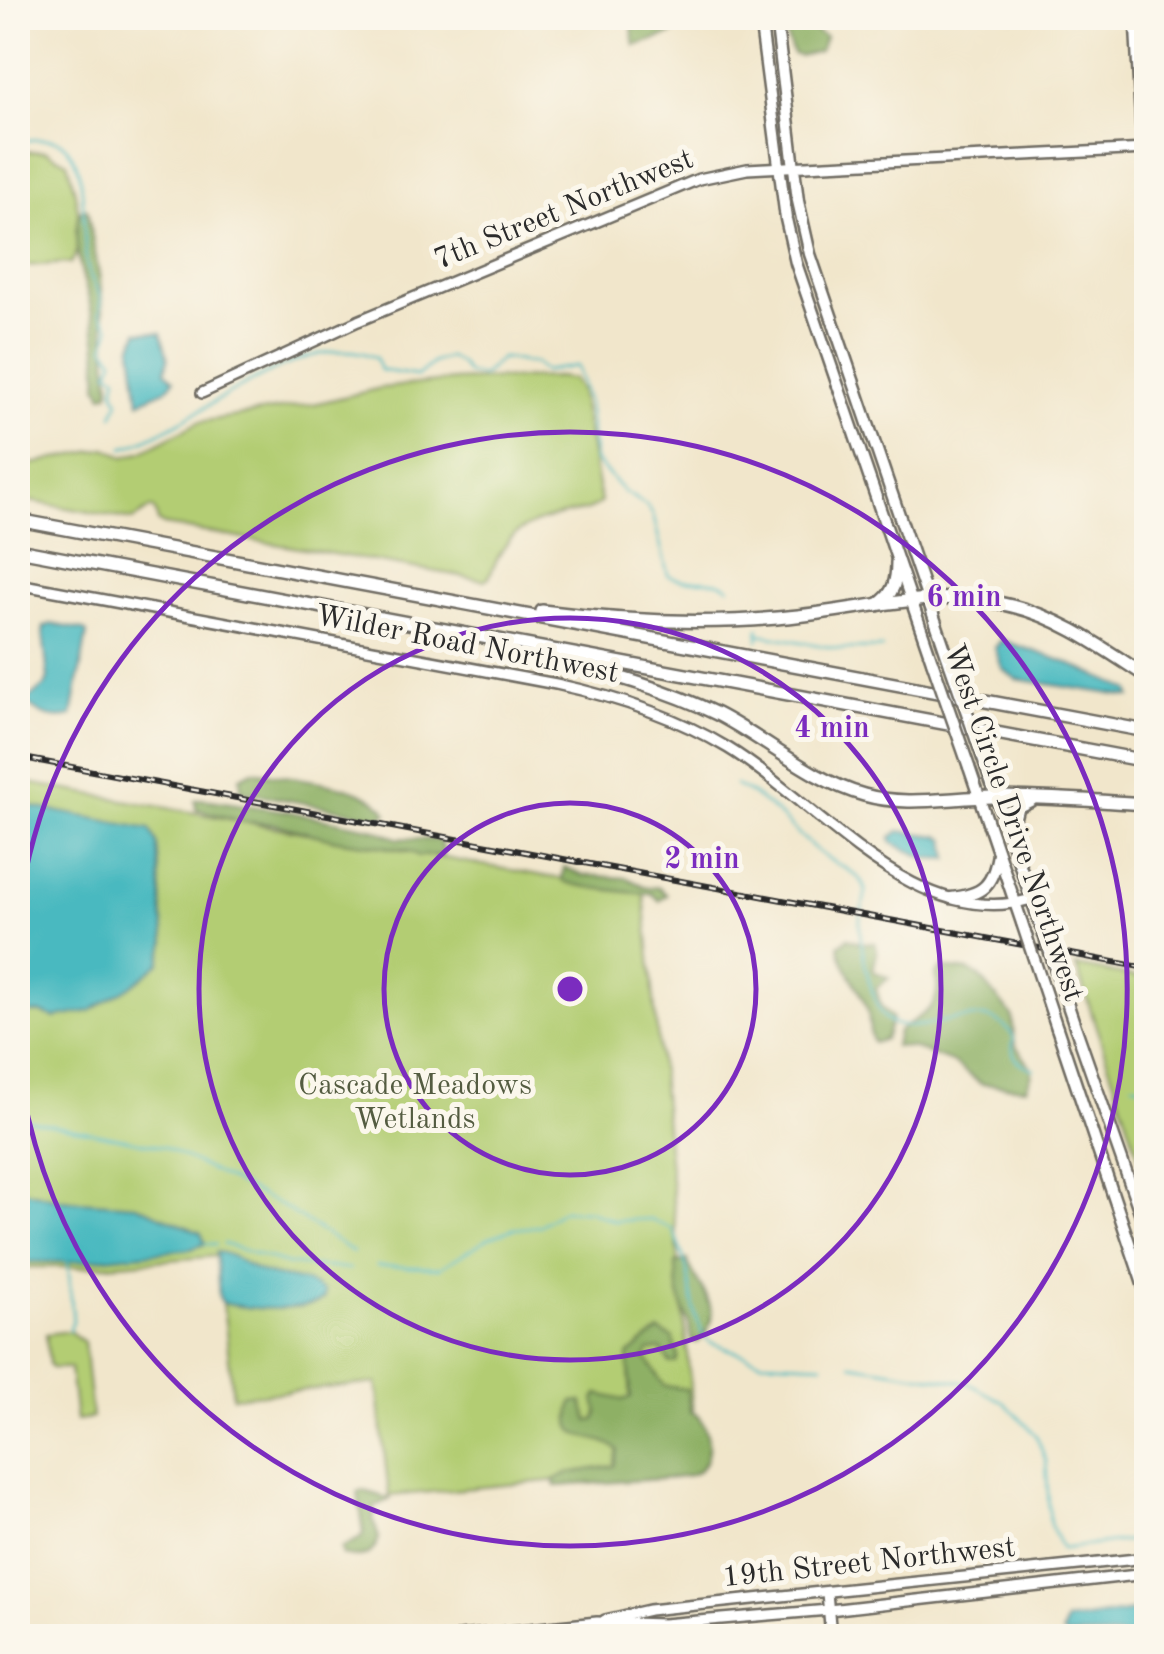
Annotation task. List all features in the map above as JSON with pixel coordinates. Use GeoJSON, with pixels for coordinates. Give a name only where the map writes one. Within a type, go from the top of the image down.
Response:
{"type":"FeatureCollection","features":[{"type":"Feature","properties":{"kind":"highway"},"geometry":{"type":"LineString","coordinates":[[18,520],[1146,731]]}},
{"type":"Feature","properties":{"kind":"highway"},"geometry":{"type":"LineString","coordinates":[[18,550],[1146,761]]}},
{"type":"Feature","properties":{"kind":"highway"},"geometry":{"type":"LineString","coordinates":[[875,606],[892,591],[897,562]]}},
{"type":"Feature","properties":{"kind":"highway"},"geometry":{"type":"LineString","coordinates":[[414,595],[652,622],[773,619],[910,600],[981,600],[1038,614],[1069,628],[1146,676]]}},
{"type":"Feature","properties":{"kind":"highway"},"geometry":{"type":"LineString","coordinates":[[459,632],[631,681],[686,701],[748,731],[826,779],[868,796],[905,801],[996,797],[1146,804]]}},
{"type":"Feature","properties":{"kind":"highway"},"geometry":{"type":"LineString","coordinates":[[1010,835],[1017,808],[1040,798]]}},
{"type":"Feature","properties":{"kind":"main road","name":"West Circle Drive Northwest"},"geometry":{"type":"LineString","coordinates":[[760,18],[786,220],[799,274],[1146,1293]]}},
{"type":"Feature","properties":{"kind":"main road","name":"West Circle Drive Northwest"},"geometry":{"type":"LineString","coordinates":[[776,18],[802,222],[817,277],[1146,1229]]}},
{"type":"Feature","properties":{"kind":"main road"},"geometry":{"type":"LineString","coordinates":[[951,898],[973,896],[984,890],[994,874],[998,853]]}},
{"type":"Feature","properties":{"kind":"street"},"geometry":{"type":"LineString","coordinates":[[1134,18],[1144,149]]}},
{"type":"Feature","properties":{"kind":"street","name":"7th Street Northwest"},"geometry":{"type":"LineString","coordinates":[[202,393],[358,320],[699,179],[748,169],[1144,149]]}},
{"type":"Feature","properties":{"kind":"street","name":"Wilder Road Northwest"},"geometry":{"type":"LineString","coordinates":[[18,584],[556,684],[633,704],[726,747],[904,880],[951,898],[988,905],[1015,904],[1032,898]]}},
{"type":"Feature","properties":{"kind":"street","name":"19th Street Northwest"},"geometry":{"type":"LineString","coordinates":[[460,1636],[597,1622],[650,1610],[1146,1558]]}},
{"type":"Feature","properties":{"kind":"street","name":"19th Street Northwest"},"geometry":{"type":"LineString","coordinates":[[597,1622],[663,1624],[829,1610],[1146,1574]]}},
{"type":"Feature","properties":{"kind":"street"},"geometry":{"type":"LineString","coordinates":[[827,1593],[831,1636]]}},
{"type":"Feature","properties":{"kind":"green space"},"geometry":{"type":"Polygon","coordinates":[[[641,18],[693,18],[670,35],[635,46],[632,29],[641,18]]]}},
{"type":"Feature","properties":{"kind":"green space"},"geometry":{"type":"Polygon","coordinates":[[[783,18],[812,18],[811,28],[825,37],[820,51],[793,54],[783,18]]]}},
{"type":"Feature","properties":{"kind":"green space"},"geometry":{"type":"Polygon","coordinates":[[[46,151],[67,162],[78,214],[79,241],[71,263],[21,266],[18,152],[46,151]]]}},
{"type":"Feature","properties":{"kind":"green space"},"geometry":{"type":"Polygon","coordinates":[[[87,209],[100,279],[110,388],[103,395],[98,386],[94,325],[77,245],[77,221],[81,210],[87,209]]]}},
{"type":"Feature","properties":{"kind":"green space"},"geometry":{"type":"Polygon","coordinates":[[[573,379],[580,389],[601,502],[588,510],[541,521],[520,531],[503,549],[484,580],[164,525],[151,508],[133,520],[18,499],[18,467],[107,448],[124,457],[199,422],[318,403],[381,388],[455,380],[573,379]]]}},
{"type":"Feature","properties":{"kind":"green space"},"geometry":{"type":"Polygon","coordinates":[[[253,771],[346,788],[364,794],[387,813],[381,817],[241,790],[240,777],[253,771]]]}},
{"type":"Feature","properties":{"kind":"green space","name":"Cascade Meadows Wetlands"},"geometry":{"type":"Polygon","coordinates":[[[18,781],[644,894],[698,1467],[389,1496],[377,1383],[233,1397],[218,1256],[82,1267],[18,1267],[18,781]]]}},
{"type":"Feature","properties":{"kind":"green space"},"geometry":{"type":"Polygon","coordinates":[[[195,800],[286,811],[370,828],[397,838],[439,840],[442,855],[419,856],[407,850],[336,840],[274,824],[243,822],[196,809],[195,800]]]}},
{"type":"Feature","properties":{"kind":"green space"},"geometry":{"type":"Polygon","coordinates":[[[564,867],[582,875],[627,878],[648,888],[659,887],[667,895],[659,901],[651,893],[568,883],[562,880],[564,867]]]}},
{"type":"Feature","properties":{"kind":"green space"},"geometry":{"type":"Polygon","coordinates":[[[848,938],[875,943],[873,971],[889,978],[876,988],[881,1006],[892,1018],[885,1039],[874,1043],[865,1003],[841,954],[839,945],[848,938]]]}},
{"type":"Feature","properties":{"kind":"green space"},"geometry":{"type":"Polygon","coordinates":[[[1076,966],[1146,979],[1146,1178],[1076,966]]]}},
{"type":"Feature","properties":{"kind":"green space"},"geometry":{"type":"Polygon","coordinates":[[[941,968],[979,976],[1012,1016],[1015,1045],[1031,1067],[1026,1088],[981,1084],[952,1062],[914,1048],[895,1046],[898,1032],[932,1005],[936,975],[941,968]]]}},
{"type":"Feature","properties":{"kind":"green space"},"geometry":{"type":"Polygon","coordinates":[[[687,1260],[711,1310],[707,1331],[698,1342],[692,1342],[677,1286],[676,1263],[687,1260]]]}},
{"type":"Feature","properties":{"kind":"green space"},"geometry":{"type":"Polygon","coordinates":[[[69,1331],[84,1342],[92,1418],[76,1420],[70,1368],[51,1368],[49,1364],[46,1334],[69,1331]]]}},
{"type":"Feature","properties":{"kind":"green space"},"geometry":{"type":"Polygon","coordinates":[[[659,1331],[673,1338],[676,1362],[670,1363],[661,1349],[649,1351],[646,1358],[664,1386],[687,1389],[690,1411],[702,1421],[708,1438],[704,1463],[694,1474],[675,1478],[556,1486],[553,1480],[568,1473],[614,1466],[618,1450],[582,1436],[571,1426],[573,1402],[582,1401],[589,1421],[595,1420],[598,1413],[598,1394],[623,1400],[631,1397],[628,1355],[659,1331]]]}},
{"type":"Feature","properties":{"kind":"green space"},"geometry":{"type":"Polygon","coordinates":[[[358,1492],[390,1499],[375,1507],[373,1520],[379,1538],[366,1556],[343,1555],[341,1548],[364,1534],[358,1492]]]}},
{"type":"Feature","properties":{"kind":"water"},"geometry":{"type":"Polygon","coordinates":[[[138,331],[161,333],[168,359],[165,371],[174,380],[165,390],[139,402],[132,348],[138,331]]]}},
{"type":"Feature","properties":{"kind":"water"},"geometry":{"type":"Polygon","coordinates":[[[51,624],[87,633],[72,716],[46,716],[25,701],[45,686],[48,678],[43,633],[44,627],[51,624]]]}},
{"type":"Feature","properties":{"kind":"water"},"geometry":{"type":"Polygon","coordinates":[[[1001,640],[1125,688],[1131,697],[1016,679],[1002,668],[995,648],[1001,640]]]}},
{"type":"Feature","properties":{"kind":"water"},"geometry":{"type":"Polygon","coordinates":[[[18,804],[150,829],[157,843],[165,943],[160,963],[90,1011],[54,1018],[25,1013],[18,1030],[18,804]]]}},
{"type":"Feature","properties":{"kind":"water"},"geometry":{"type":"Polygon","coordinates":[[[899,831],[939,836],[946,840],[949,859],[925,858],[892,843],[891,837],[899,831]]]}},
{"type":"Feature","properties":{"kind":"water"},"geometry":{"type":"Polygon","coordinates":[[[18,1189],[63,1200],[136,1205],[201,1233],[205,1244],[191,1249],[68,1262],[18,1262],[18,1189]]]}},
{"type":"Feature","properties":{"kind":"water"},"geometry":{"type":"Polygon","coordinates":[[[216,1252],[228,1254],[261,1272],[309,1283],[324,1292],[324,1298],[290,1308],[223,1303],[219,1297],[216,1252]]]}},
{"type":"Feature","properties":{"kind":"water"},"geometry":{"type":"Polygon","coordinates":[[[1146,1609],[1146,1636],[1062,1633],[1066,1621],[1146,1609]]]}},
{"type":"Feature","properties":{"kind":"waterway"},"geometry":{"type":"LineString","coordinates":[[18,141],[60,142],[73,156],[78,170],[88,269],[99,295],[100,313],[110,328],[105,346],[114,360],[109,372],[117,376],[114,390],[119,401],[113,415]]}},
{"type":"Feature","properties":{"kind":"waterway"},"geometry":{"type":"LineString","coordinates":[[123,448],[283,366],[317,355],[348,351],[376,358],[380,370],[417,376],[434,362],[449,357],[467,373],[482,376],[501,358],[535,363],[544,371],[577,366],[588,404],[595,460],[624,492],[646,505],[653,515],[668,575],[729,587]]}},
{"type":"Feature","properties":{"kind":"waterway"},"geometry":{"type":"LineString","coordinates":[[758,640],[759,628]]}},
{"type":"Feature","properties":{"kind":"waterway"},"geometry":{"type":"LineString","coordinates":[[759,634],[840,649],[882,648]]}},
{"type":"Feature","properties":{"kind":"waterway"},"geometry":{"type":"LineString","coordinates":[[735,785],[760,800],[813,847],[863,883],[865,896],[860,919],[864,956],[875,1001],[886,1019],[899,1026],[915,1026],[987,1018],[1002,1024],[1014,1038],[1016,1058],[1034,1069]]}},
{"type":"Feature","properties":{"kind":"waterway"},"geometry":{"type":"LineString","coordinates":[[1132,1083],[1146,1087]]}},
{"type":"Feature","properties":{"kind":"waterway"},"geometry":{"type":"LineString","coordinates":[[23,1119],[164,1147],[282,1206],[353,1252]]}},
{"type":"Feature","properties":{"kind":"waterway"},"geometry":{"type":"LineString","coordinates":[[377,1266],[440,1268],[489,1238],[513,1229],[539,1226],[563,1210],[589,1211],[615,1221],[649,1219],[673,1229],[686,1265],[695,1314],[710,1342],[761,1361],[823,1364]]}},
{"type":"Feature","properties":{"kind":"waterway"},"geometry":{"type":"LineString","coordinates":[[205,1244],[216,1244]]}},
{"type":"Feature","properties":{"kind":"waterway"},"geometry":{"type":"LineString","coordinates":[[224,1244],[287,1264],[350,1269]]}},
{"type":"Feature","properties":{"kind":"waterway"},"geometry":{"type":"LineString","coordinates":[[68,1262],[73,1321],[69,1331]]}},
{"type":"Feature","properties":{"kind":"waterway"},"geometry":{"type":"LineString","coordinates":[[851,1364],[968,1383],[1005,1403],[1036,1435],[1046,1461],[1050,1524],[1062,1549],[1146,1538]]}},
{"type":"Feature","properties":{"kind":"railway"},"geometry":{"type":"LineString","coordinates":[[18,757],[1146,968]]}}]}
